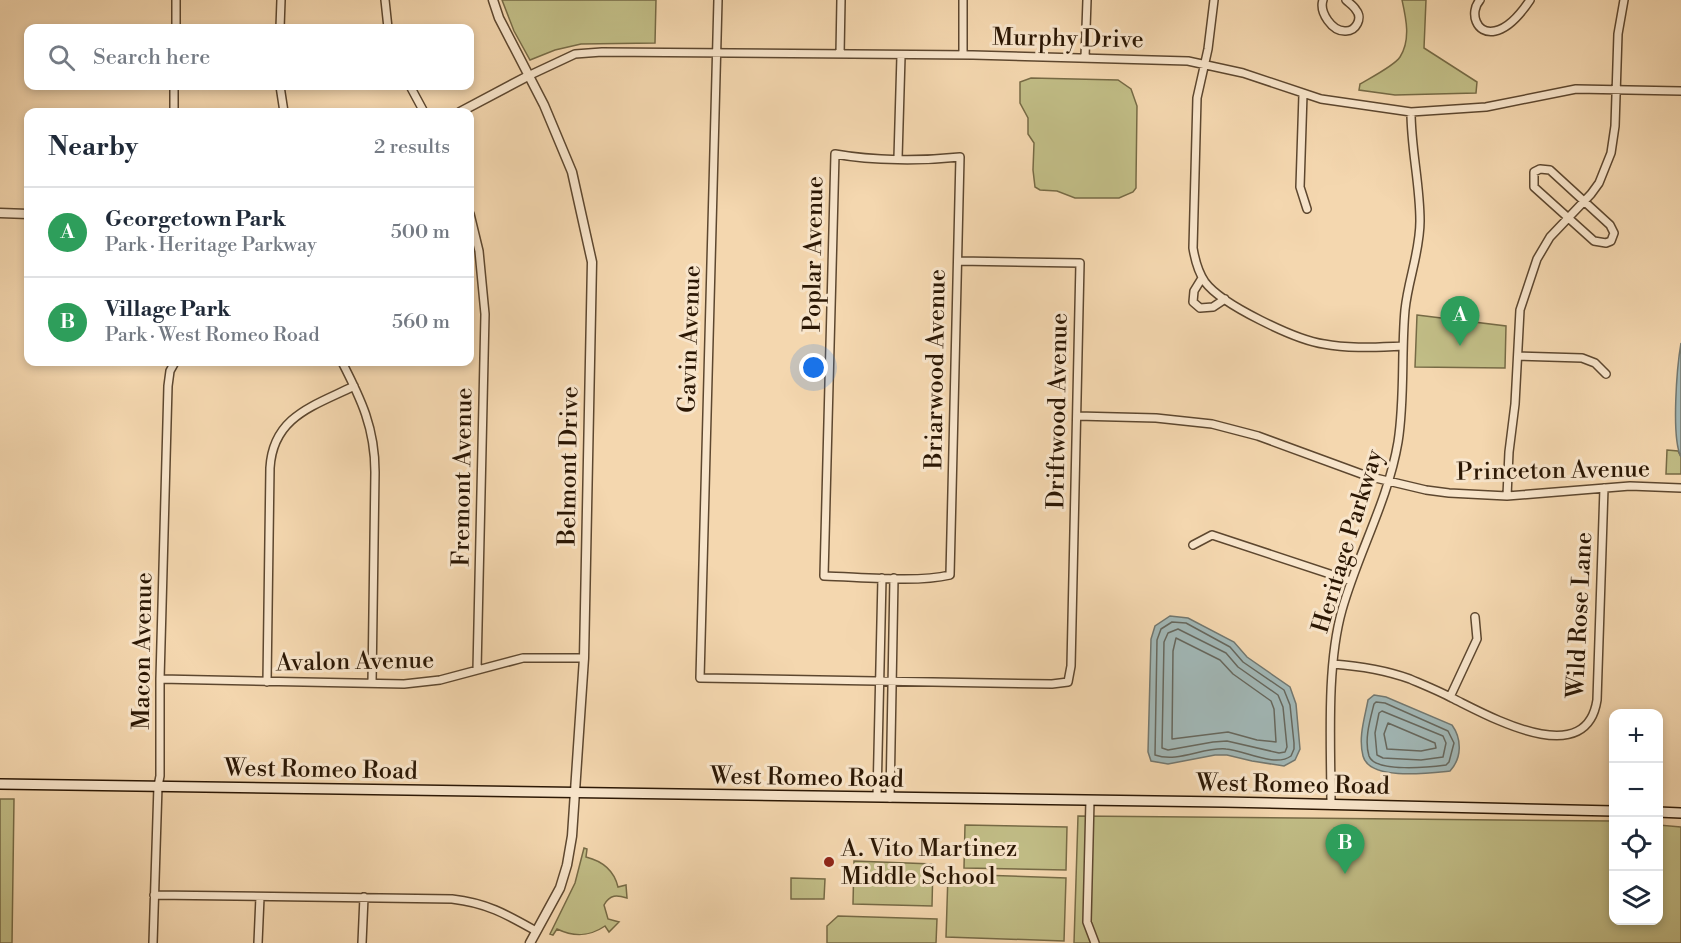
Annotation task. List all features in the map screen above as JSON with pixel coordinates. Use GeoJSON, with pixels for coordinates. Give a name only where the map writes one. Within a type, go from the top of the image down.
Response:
{"type":"FeatureCollection","features":[{"type":"Feature","properties":{"kind":"main road","name":"West Romeo Road"},"geometry":{"type":"LineString","coordinates":[[0,784],[1090,800],[1609,811]]}},
{"type":"Feature","properties":{"kind":"main road"},"geometry":{"type":"LineString","coordinates":[[1663,812],[1681,813]]}},
{"type":"Feature","properties":{"kind":"street"},"geometry":{"type":"LineString","coordinates":[[176,0],[176,24]]}},
{"type":"Feature","properties":{"kind":"street"},"geometry":{"type":"LineString","coordinates":[[280,0],[280,24]]}},
{"type":"Feature","properties":{"kind":"street"},"geometry":{"type":"LineString","coordinates":[[385,0],[388,24]]}},
{"type":"Feature","properties":{"kind":"street","name":"Belmont Drive"},"geometry":{"type":"LineString","coordinates":[[493,0],[499,18],[544,105],[572,172],[592,262],[584,658],[572,836],[560,888],[530,943]]}},
{"type":"Feature","properties":{"kind":"street","name":"Gavin Avenue"},"geometry":{"type":"LineString","coordinates":[[718,0],[700,678],[880,682]]}},
{"type":"Feature","properties":{"kind":"street"},"geometry":{"type":"LineString","coordinates":[[840,54],[841,0]]}},
{"type":"Feature","properties":{"kind":"street"},"geometry":{"type":"LineString","coordinates":[[963,0],[963,55]]}},
{"type":"Feature","properties":{"kind":"street"},"geometry":{"type":"LineString","coordinates":[[1086,57],[1087,0]]}},
{"type":"Feature","properties":{"kind":"street"},"geometry":{"type":"LineString","coordinates":[[1214,0],[1197,98],[1193,230],[1194,257],[1202,278],[1211,289],[1225,299],[1264,322],[1310,341],[1340,346],[1403,346]]}},
{"type":"Feature","properties":{"kind":"street"},"geometry":{"type":"LineString","coordinates":[[1323,0],[1321,7],[1324,15],[1337,28],[1346,31],[1354,28],[1359,15],[1358,11],[1346,0]]}},
{"type":"Feature","properties":{"kind":"street"},"geometry":{"type":"LineString","coordinates":[[1480,0],[1475,6],[1474,17],[1480,27],[1490,32],[1502,29],[1519,15],[1530,0]]}},
{"type":"Feature","properties":{"kind":"street"},"geometry":{"type":"LineString","coordinates":[[1507,496],[1520,310],[1537,259],[1550,237],[1599,183],[1611,153],[1615,126],[1618,34],[1624,0]]}},
{"type":"Feature","properties":{"kind":"street","name":"Murphy Drive"},"geometry":{"type":"LineString","coordinates":[[468,108],[575,54],[602,52],[1165,59],[1204,63],[1243,73],[1321,99],[1411,112],[1486,107],[1576,89],[1681,92]]}},
{"type":"Feature","properties":{"kind":"street"},"geometry":{"type":"LineString","coordinates":[[898,158],[901,56]]}},
{"type":"Feature","properties":{"kind":"street"},"geometry":{"type":"LineString","coordinates":[[174,90],[174,108]]}},
{"type":"Feature","properties":{"kind":"street"},"geometry":{"type":"LineString","coordinates":[[281,90],[283,108]]}},
{"type":"Feature","properties":{"kind":"street"},"geometry":{"type":"LineString","coordinates":[[412,90],[422,108]]}},
{"type":"Feature","properties":{"kind":"street"},"geometry":{"type":"LineString","coordinates":[[1302,94],[1300,187],[1307,208]]}},
{"type":"Feature","properties":{"kind":"street","name":"Heritage Parkway"},"geometry":{"type":"LineString","coordinates":[[1331,805],[1333,664],[1337,632],[1350,581],[1389,481],[1402,416],[1405,310],[1418,251],[1420,223],[1420,198],[1411,130],[1411,112]]}},
{"type":"Feature","properties":{"kind":"street","name":"Poplar Avenue"},"geometry":{"type":"LineString","coordinates":[[882,578],[825,576],[835,154],[852,157],[898,158]]}},
{"type":"Feature","properties":{"kind":"street","name":"Briarwood Avenue"},"geometry":{"type":"LineString","coordinates":[[882,578],[939,578],[950,575],[960,157],[898,158]]}},
{"type":"Feature","properties":{"kind":"street"},"geometry":{"type":"LineString","coordinates":[[1540,169],[1550,170],[1585,201],[1610,225],[1614,233],[1611,241],[1606,243],[1594,241],[1568,218],[1534,187],[1534,172],[1540,169]]}},
{"type":"Feature","properties":{"kind":"street"},"geometry":{"type":"LineString","coordinates":[[0,213],[24,214]]}},
{"type":"Feature","properties":{"kind":"street","name":"Fremont Avenue"},"geometry":{"type":"LineString","coordinates":[[474,228],[482,268],[485,314],[477,670]]}},
{"type":"Feature","properties":{"kind":"street","name":"Driftwood Avenue"},"geometry":{"type":"LineString","coordinates":[[892,682],[1052,684],[1068,682],[1071,666],[1080,263],[958,261]]}},
{"type":"Feature","properties":{"kind":"street"},"geometry":{"type":"LineString","coordinates":[[1202,278],[1194,291],[1193,302],[1200,309],[1213,307],[1225,299]]}},
{"type":"Feature","properties":{"kind":"street"},"geometry":{"type":"LineString","coordinates":[[1518,356],[1582,358],[1595,363],[1606,374]]}},
{"type":"Feature","properties":{"kind":"street","name":"Macon Avenue"},"geometry":{"type":"LineString","coordinates":[[153,943],[160,776],[160,679],[168,386],[173,366]]}},
{"type":"Feature","properties":{"kind":"street"},"geometry":{"type":"LineString","coordinates":[[344,366],[371,427],[375,458],[372,683]]}},
{"type":"Feature","properties":{"kind":"street"},"geometry":{"type":"LineString","coordinates":[[267,682],[270,468],[273,447],[283,428],[296,415],[354,386]]}},
{"type":"Feature","properties":{"kind":"street","name":"Princeton Avenue"},"geometry":{"type":"LineString","coordinates":[[1077,416],[1156,418],[1212,424],[1258,436],[1367,476],[1449,493],[1507,496],[1630,486],[1681,488]]}},
{"type":"Feature","properties":{"kind":"street","name":"Wild Rose Lane"},"geometry":{"type":"LineString","coordinates":[[1333,664],[1380,670],[1411,680],[1450,696],[1515,728],[1546,735],[1558,735],[1577,730],[1591,718],[1598,700],[1604,488]]}},
{"type":"Feature","properties":{"kind":"street"},"geometry":{"type":"LineString","coordinates":[[1193,544],[1212,534],[1350,581]]}},
{"type":"Feature","properties":{"kind":"street"},"geometry":{"type":"LineString","coordinates":[[877,797],[882,578]]}},
{"type":"Feature","properties":{"kind":"street"},"geometry":{"type":"LineString","coordinates":[[890,798],[894,578]]}},
{"type":"Feature","properties":{"kind":"street"},"geometry":{"type":"LineString","coordinates":[[1450,696],[1477,639],[1475,617]]}},
{"type":"Feature","properties":{"kind":"street","name":"Avalon Avenue"},"geometry":{"type":"LineString","coordinates":[[160,679],[423,682],[440,680],[523,658],[584,658]]}},
{"type":"Feature","properties":{"kind":"street"},"geometry":{"type":"LineString","coordinates":[[880,682],[892,682]]}},
{"type":"Feature","properties":{"kind":"street"},"geometry":{"type":"LineString","coordinates":[[1090,800],[1087,922],[1095,943]]}},
{"type":"Feature","properties":{"kind":"street"},"geometry":{"type":"LineString","coordinates":[[154,895],[452,899],[476,902],[500,910],[536,931]]}},
{"type":"Feature","properties":{"kind":"street"},"geometry":{"type":"LineString","coordinates":[[258,943],[260,897]]}},
{"type":"Feature","properties":{"kind":"street"},"geometry":{"type":"LineString","coordinates":[[362,943],[364,897]]}},
{"type":"Feature","properties":{"kind":"shaded area"},"geometry":{"type":"Polygon","coordinates":[[[502,0],[656,0],[655,43],[581,44],[555,50],[530,60],[514,31],[502,0]]]}},
{"type":"Feature","properties":{"kind":"shaded area"},"geometry":{"type":"Polygon","coordinates":[[[1402,0],[1426,0],[1424,48],[1477,82],[1476,93],[1395,95],[1359,90],[1360,84],[1393,64],[1400,57],[1407,36],[1402,0]]]}},
{"type":"Feature","properties":{"kind":"shaded area"},"geometry":{"type":"Polygon","coordinates":[[[1031,78],[1118,80],[1131,89],[1137,106],[1136,188],[1133,192],[1119,198],[1075,198],[1057,191],[1040,190],[1035,187],[1034,143],[1028,134],[1028,118],[1020,103],[1020,82],[1031,78]]]}},
{"type":"Feature","properties":{"kind":"shaded area"},"geometry":{"type":"Polygon","coordinates":[[[1417,315],[1506,326],[1505,368],[1415,367],[1417,315]]]}},
{"type":"Feature","properties":{"kind":"shaded area"},"geometry":{"type":"Polygon","coordinates":[[[1667,450],[1678,451],[1681,457],[1681,474],[1666,474],[1667,450]]]}},
{"type":"Feature","properties":{"kind":"shaded area"},"geometry":{"type":"Polygon","coordinates":[[[0,799],[14,799],[12,943],[0,943],[0,799]]]}},
{"type":"Feature","properties":{"kind":"shaded area"},"geometry":{"type":"Polygon","coordinates":[[[1078,816],[1609,821],[1609,925],[1663,925],[1663,825],[1681,827],[1681,943],[1074,943],[1078,816]]]}},
{"type":"Feature","properties":{"kind":"shaded area"},"geometry":{"type":"Polygon","coordinates":[[[965,825],[1067,827],[1066,870],[964,868],[965,825]]]}},
{"type":"Feature","properties":{"kind":"shaded area"},"geometry":{"type":"Polygon","coordinates":[[[584,848],[587,849],[586,857],[597,861],[610,871],[618,887],[626,885],[627,898],[614,896],[604,905],[608,919],[619,922],[609,932],[605,926],[587,934],[569,933],[557,929],[553,935],[550,934],[575,883],[584,848]]]}},
{"type":"Feature","properties":{"kind":"shaded area"},"geometry":{"type":"Polygon","coordinates":[[[854,861],[933,864],[932,906],[853,904],[854,861]]]}},
{"type":"Feature","properties":{"kind":"shaded area"},"geometry":{"type":"Polygon","coordinates":[[[948,874],[1066,878],[1064,941],[946,937],[948,874]]]}},
{"type":"Feature","properties":{"kind":"shaded area"},"geometry":{"type":"Polygon","coordinates":[[[791,878],[825,879],[824,899],[791,899],[791,878]]]}},
{"type":"Feature","properties":{"kind":"shaded area"},"geometry":{"type":"Polygon","coordinates":[[[838,916],[937,919],[936,943],[827,943],[827,926],[838,916]]]}},
{"type":"Feature","properties":{"kind":"water"},"geometry":{"type":"Polygon","coordinates":[[[1681,343],[1681,457],[1676,434],[1676,418],[1681,343]]]}},
{"type":"Feature","properties":{"kind":"water"},"geometry":{"type":"Polygon","coordinates":[[[1170,616],[1188,618],[1234,642],[1247,657],[1290,687],[1296,704],[1300,749],[1295,760],[1284,766],[1227,755],[1215,755],[1168,764],[1151,761],[1148,752],[1151,639],[1155,626],[1170,616]]]}},
{"type":"Feature","properties":{"kind":"water"},"geometry":{"type":"Polygon","coordinates":[[[1374,695],[1386,697],[1452,725],[1458,736],[1459,754],[1450,771],[1401,774],[1376,769],[1368,764],[1363,756],[1362,734],[1368,700],[1374,695]]]}},
{"type":"Feature","properties":{"kind":"place","name":"Georgetown Park"},"geometry":{"type":"Point","coordinates":[1460,346]}},
{"type":"Feature","properties":{"kind":"place","name":"A. Vito Martinez Middle School"},"geometry":{"type":"Point","coordinates":[829,862]}},
{"type":"Feature","properties":{"kind":"place","name":"Village Park"},"geometry":{"type":"Point","coordinates":[1345,874]}}]}
